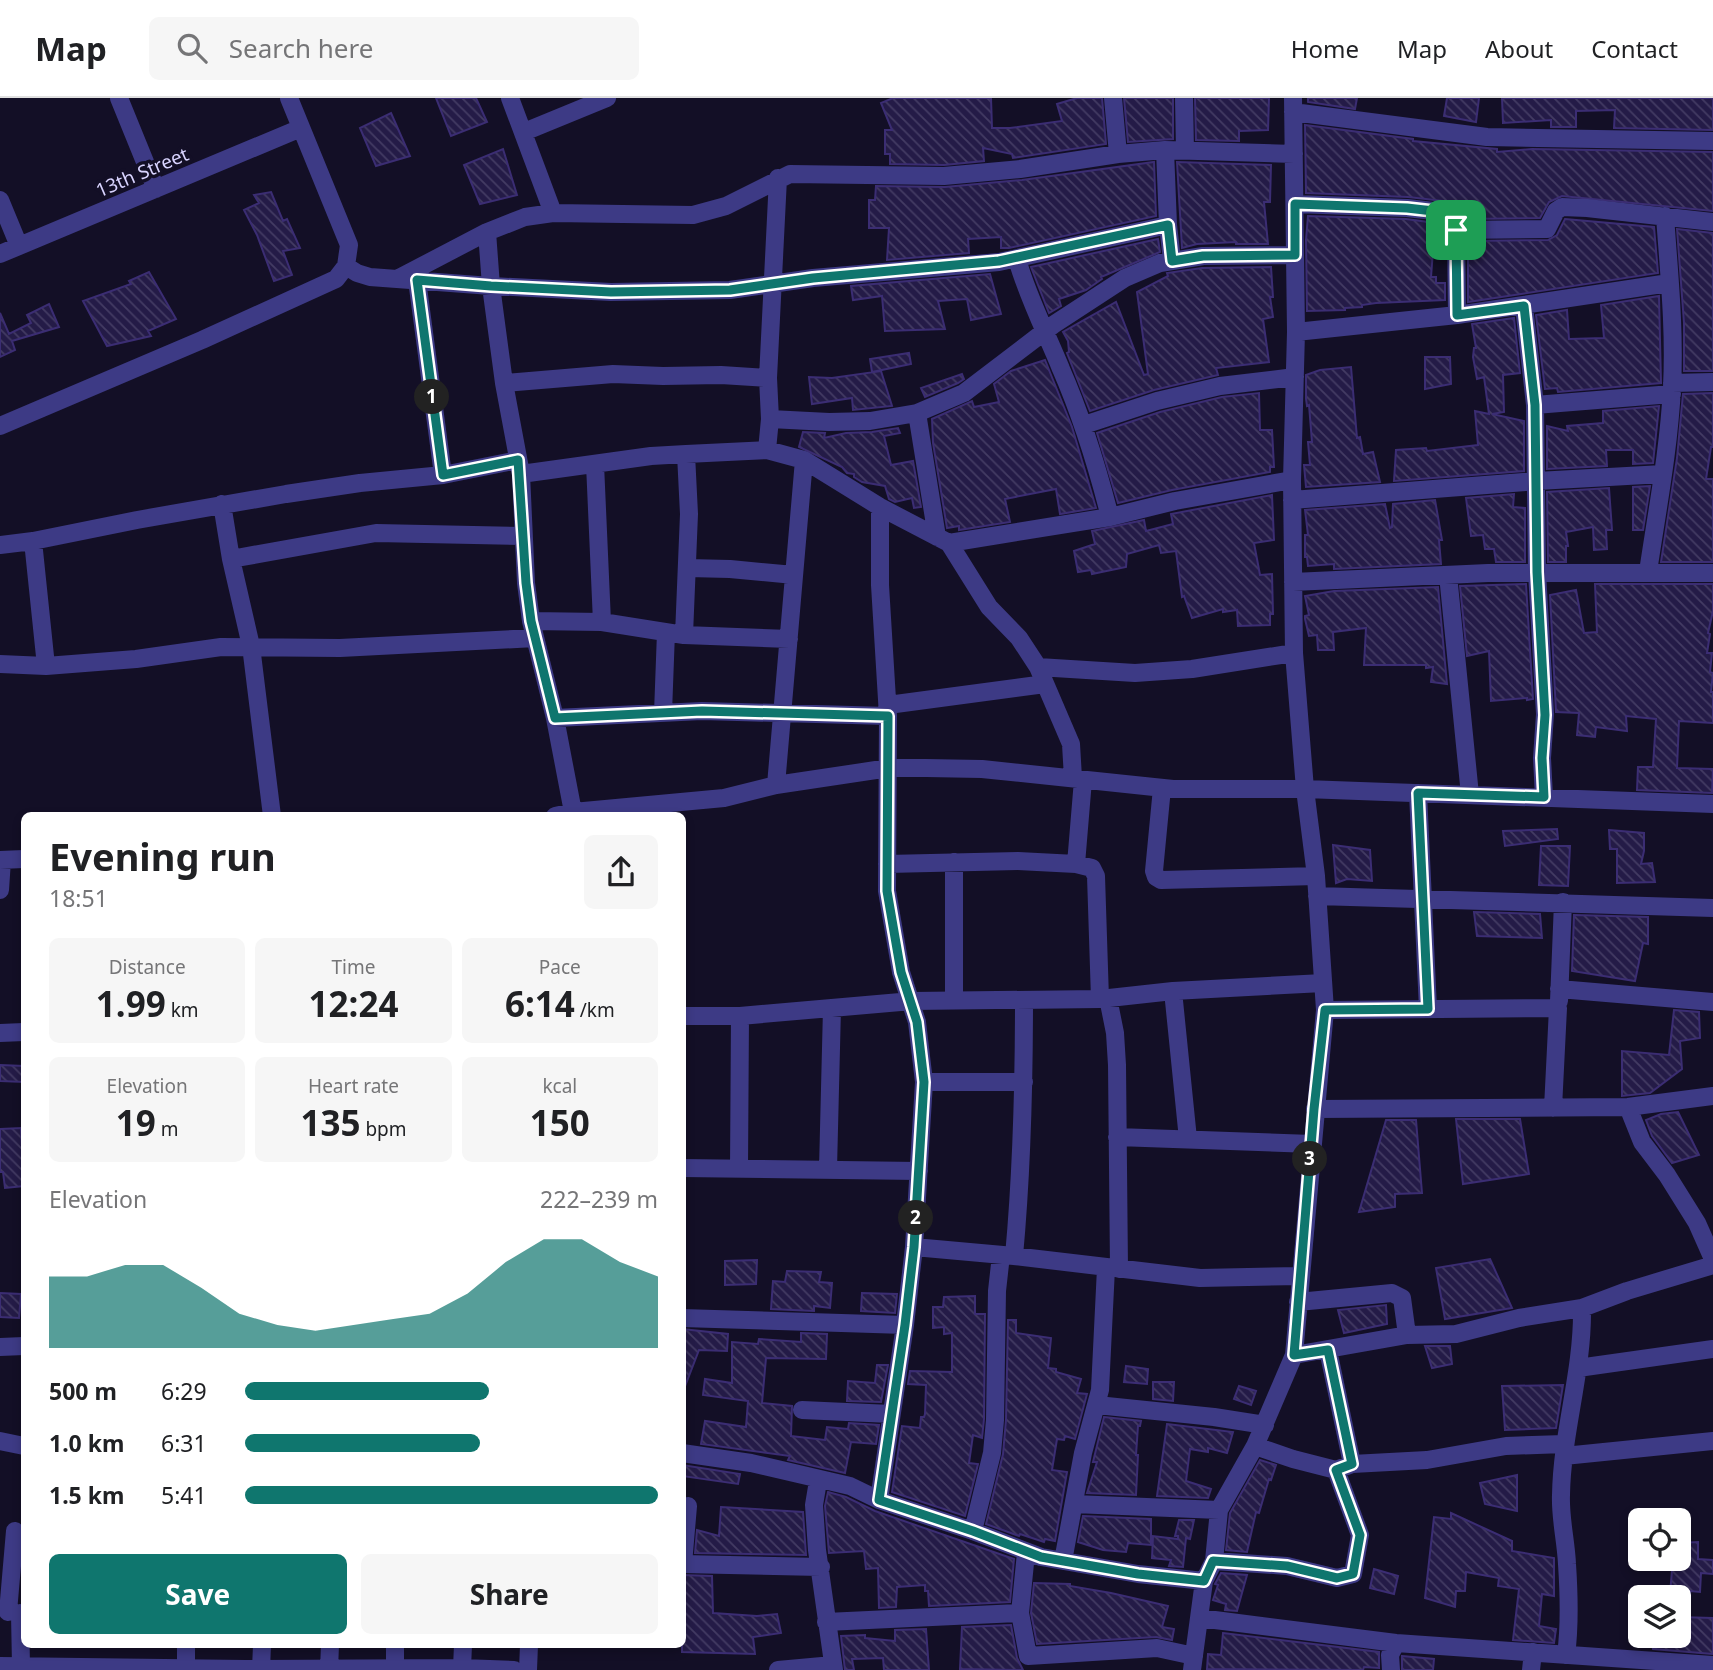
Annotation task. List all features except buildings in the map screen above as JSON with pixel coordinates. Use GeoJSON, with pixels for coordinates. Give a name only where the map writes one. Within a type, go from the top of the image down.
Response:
{"type":"FeatureCollection","features":[{"type":"Feature","properties":{"kind":"street"},"geometry":{"type":"LineString","coordinates":[[118,98],[156,189]]}},
{"type":"Feature","properties":{"kind":"street"},"geometry":{"type":"LineString","coordinates":[[0,426],[202,340],[336,279],[346,266],[349,246],[289,98]]}},
{"type":"Feature","properties":{"kind":"street"},"geometry":{"type":"LineString","coordinates":[[510,98],[552,212]]}},
{"type":"Feature","properties":{"kind":"street"},"geometry":{"type":"LineString","coordinates":[[524,132],[607,98]]}},
{"type":"Feature","properties":{"kind":"street"},"geometry":{"type":"LineString","coordinates":[[1113,98],[1118,154]]}},
{"type":"Feature","properties":{"kind":"street"},"geometry":{"type":"LineString","coordinates":[[1184,98],[1185,150]]}},
{"type":"Feature","properties":{"kind":"street"},"geometry":{"type":"LineString","coordinates":[[1026,1553],[1020,1613],[1028,1656],[1157,1648],[1193,1663],[1204,1581],[1213,1561],[1219,1510],[1255,1446],[1294,1355],[1325,1010],[1316,876],[1305,789],[1294,653],[1292,480],[1296,332],[1293,105],[1487,137],[1713,141]]}},
{"type":"Feature","properties":{"kind":"street","name":"13th Street"},"geometry":{"type":"LineString","coordinates":[[0,254],[301,128]]}},
{"type":"Feature","properties":{"kind":"street"},"geometry":{"type":"LineString","coordinates":[[1165,150],[1172,261]]}},
{"type":"Feature","properties":{"kind":"street"},"geometry":{"type":"LineString","coordinates":[[399,278],[487,232],[525,217],[552,212],[693,215],[726,206],[790,174],[944,176],[1165,150],[1294,154]]}},
{"type":"Feature","properties":{"kind":"street"},"geometry":{"type":"LineString","coordinates":[[767,450],[778,178]]}},
{"type":"Feature","properties":{"kind":"street"},"geometry":{"type":"LineString","coordinates":[[0,200],[19,247]]}},
{"type":"Feature","properties":{"kind":"street"},"geometry":{"type":"LineString","coordinates":[[1295,204],[1444,211],[1454,218],[1456,230],[1457,315]]}},
{"type":"Feature","properties":{"kind":"street"},"geometry":{"type":"LineString","coordinates":[[1456,230],[1547,229],[1556,211],[1563,207],[1713,222]]}},
{"type":"Feature","properties":{"kind":"street"},"geometry":{"type":"LineString","coordinates":[[1648,572],[1663,474],[1672,389],[1673,323],[1665,216]]}},
{"type":"Feature","properties":{"kind":"street"},"geometry":{"type":"LineString","coordinates":[[346,266],[357,274],[370,277],[491,286],[611,292],[730,290],[1017,259],[1168,225]]}},
{"type":"Feature","properties":{"kind":"street"},"geometry":{"type":"LineString","coordinates":[[487,232],[504,383],[519,467],[526,583],[533,629],[555,718],[564,812]]}},
{"type":"Feature","properties":{"kind":"street"},"geometry":{"type":"LineString","coordinates":[[770,419],[870,421],[917,413],[964,393],[1044,332],[1125,278],[1172,261],[1203,256],[1295,255]]}},
{"type":"Feature","properties":{"kind":"street"},"geometry":{"type":"LineString","coordinates":[[1017,259],[1031,304],[1084,425],[1110,517]]}},
{"type":"Feature","properties":{"kind":"street"},"geometry":{"type":"LineString","coordinates":[[417,280],[443,475]]}},
{"type":"Feature","properties":{"kind":"street"},"geometry":{"type":"LineString","coordinates":[[1296,332],[1457,315],[1669,283]]}},
{"type":"Feature","properties":{"kind":"street"},"geometry":{"type":"LineString","coordinates":[[1524,306],[1535,405],[1537,572],[1545,715],[1542,758],[1544,797]]}},
{"type":"Feature","properties":{"kind":"street"},"geometry":{"type":"LineString","coordinates":[[504,383],[613,374],[768,377]]}},
{"type":"Feature","properties":{"kind":"street"},"geometry":{"type":"LineString","coordinates":[[1084,425],[1157,401],[1220,386],[1295,377]]}},
{"type":"Feature","properties":{"kind":"street"},"geometry":{"type":"LineString","coordinates":[[1535,405],[1713,382]]}},
{"type":"Feature","properties":{"kind":"street"},"geometry":{"type":"LineString","coordinates":[[917,413],[943,540],[989,607],[1019,638],[1042,676],[1071,744],[1078,779],[1076,864]]}},
{"type":"Feature","properties":{"kind":"street"},"geometry":{"type":"LineString","coordinates":[[0,545],[222,504],[360,483],[686,454],[767,450],[804,460],[943,540],[1110,517],[1174,501],[1292,480]]}},
{"type":"Feature","properties":{"kind":"street"},"geometry":{"type":"LineString","coordinates":[[663,713],[688,568],[686,454]]}},
{"type":"Feature","properties":{"kind":"street"},"geometry":{"type":"LineString","coordinates":[[776,785],[804,460]]}},
{"type":"Feature","properties":{"kind":"street"},"geometry":{"type":"LineString","coordinates":[[595,464],[602,622]]}},
{"type":"Feature","properties":{"kind":"street"},"geometry":{"type":"LineString","coordinates":[[1292,500],[1663,474]]}},
{"type":"Feature","properties":{"kind":"street"},"geometry":{"type":"LineString","coordinates":[[222,504],[231,559],[251,646],[272,812]]}},
{"type":"Feature","properties":{"kind":"street"},"geometry":{"type":"LineString","coordinates":[[879,1500],[914,1247],[924,1082],[921,1043],[912,1001],[901,972],[887,891],[888,710],[880,584],[880,506]]}},
{"type":"Feature","properties":{"kind":"street"},"geometry":{"type":"LineString","coordinates":[[231,559],[376,533],[523,536]]}},
{"type":"Feature","properties":{"kind":"street"},"geometry":{"type":"LineString","coordinates":[[33,541],[46,666]]}},
{"type":"Feature","properties":{"kind":"street"},"geometry":{"type":"LineString","coordinates":[[688,568],[794,575]]}},
{"type":"Feature","properties":{"kind":"street"},"geometry":{"type":"LineString","coordinates":[[1293,582],[1537,572],[1713,573]]}},
{"type":"Feature","properties":{"kind":"street"},"geometry":{"type":"LineString","coordinates":[[1448,575],[1470,795]]}},
{"type":"Feature","properties":{"kind":"street"},"geometry":{"type":"LineString","coordinates":[[0,664],[46,666],[136,659],[220,646],[340,648],[602,622],[675,633],[789,639]]}},
{"type":"Feature","properties":{"kind":"street"},"geometry":{"type":"LineString","coordinates":[[555,718],[663,713],[888,710],[1042,676],[1192,669],[1294,653]]}},
{"type":"Feature","properties":{"kind":"street"},"geometry":{"type":"LineString","coordinates":[[613,812],[724,798],[776,785],[889,768],[982,769],[1162,788],[1305,789],[1713,804]]}},
{"type":"Feature","properties":{"kind":"street"},"geometry":{"type":"LineString","coordinates":[[1162,788],[1154,872],[1161,880],[1316,876]]}},
{"type":"Feature","properties":{"kind":"street"},"geometry":{"type":"LineString","coordinates":[[1418,793],[1428,1009]]}},
{"type":"Feature","properties":{"kind":"street"},"geometry":{"type":"LineString","coordinates":[[0,890],[1,860],[21,859]]}},
{"type":"Feature","properties":{"kind":"street"},"geometry":{"type":"LineString","coordinates":[[887,864],[1018,861],[1076,864],[1092,868],[1096,876],[1104,999],[1115,1033],[1117,1137],[1113,1268],[1102,1332],[1102,1366],[1097,1405],[1083,1453],[1063,1561]]}},
{"type":"Feature","properties":{"kind":"street"},"geometry":{"type":"LineString","coordinates":[[954,862],[954,1000]]}},
{"type":"Feature","properties":{"kind":"street"},"geometry":{"type":"LineString","coordinates":[[1317,896],[1713,908]]}},
{"type":"Feature","properties":{"kind":"street"},"geometry":{"type":"LineString","coordinates":[[1553,1108],[1563,902]]}},
{"type":"Feature","properties":{"kind":"street"},"geometry":{"type":"LineString","coordinates":[[686,1016],[740,1016],[912,1001],[1104,999],[1172,991],[1323,983]]}},
{"type":"Feature","properties":{"kind":"street"},"geometry":{"type":"LineString","coordinates":[[1559,989],[1713,1002]]}},
{"type":"Feature","properties":{"kind":"street"},"geometry":{"type":"LineString","coordinates":[[1172,991],[1188,1139]]}},
{"type":"Feature","properties":{"kind":"street"},"geometry":{"type":"LineString","coordinates":[[973,1531],[992,1453],[996,1408],[997,1291],[1020,1190],[1024,1000]]}},
{"type":"Feature","properties":{"kind":"street"},"geometry":{"type":"LineString","coordinates":[[828,1170],[832,1008]]}},
{"type":"Feature","properties":{"kind":"street"},"geometry":{"type":"LineString","coordinates":[[1325,1010],[1558,1008]]}},
{"type":"Feature","properties":{"kind":"street"},"geometry":{"type":"LineString","coordinates":[[739,1168],[740,1016]]}},
{"type":"Feature","properties":{"kind":"street"},"geometry":{"type":"LineString","coordinates":[[0,1033],[21,1032]]}},
{"type":"Feature","properties":{"kind":"street"},"geometry":{"type":"LineString","coordinates":[[924,1082],[1024,1082]]}},
{"type":"Feature","properties":{"kind":"street"},"geometry":{"type":"LineString","coordinates":[[1314,1109],[1628,1107],[1713,1096]]}},
{"type":"Feature","properties":{"kind":"street"},"geometry":{"type":"LineString","coordinates":[[1294,1355],[1408,1335],[1456,1334],[1519,1318],[1582,1308],[1713,1262],[1705,1221],[1642,1142],[1628,1107]]}},
{"type":"Feature","properties":{"kind":"street"},"geometry":{"type":"LineString","coordinates":[[1117,1137],[1312,1144]]}},
{"type":"Feature","properties":{"kind":"street"},"geometry":{"type":"LineString","coordinates":[[686,1168],[919,1171]]}},
{"type":"Feature","properties":{"kind":"street"},"geometry":{"type":"LineString","coordinates":[[914,1247],[1199,1278],[1300,1276]]}},
{"type":"Feature","properties":{"kind":"street"},"geometry":{"type":"LineString","coordinates":[[1298,1302],[1392,1293],[1402,1298],[1408,1335]]}},
{"type":"Feature","properties":{"kind":"street"},"geometry":{"type":"LineString","coordinates":[[1566,1655],[1569,1637],[1567,1565],[1561,1496],[1564,1450],[1582,1337],[1582,1308]]}},
{"type":"Feature","properties":{"kind":"street"},"geometry":{"type":"LineString","coordinates":[[686,1318],[905,1325]]}},
{"type":"Feature","properties":{"kind":"street"},"geometry":{"type":"LineString","coordinates":[[0,1347],[21,1346]]}},
{"type":"Feature","properties":{"kind":"street"},"geometry":{"type":"LineString","coordinates":[[1578,1368],[1713,1349]]}},
{"type":"Feature","properties":{"kind":"street"},"geometry":{"type":"LineString","coordinates":[[1213,1561],[1287,1566],[1337,1578],[1353,1574],[1360,1535],[1344,1467],[1328,1350]]}},
{"type":"Feature","properties":{"kind":"street"},"geometry":{"type":"LineString","coordinates":[[1097,1405],[1265,1425]]}},
{"type":"Feature","properties":{"kind":"street"},"geometry":{"type":"LineString","coordinates":[[802,1410],[891,1414]]}},
{"type":"Feature","properties":{"kind":"street"},"geometry":{"type":"LineString","coordinates":[[0,1441],[21,1444]]}},
{"type":"Feature","properties":{"kind":"street"},"geometry":{"type":"LineString","coordinates":[[1255,1446],[1293,1459],[1344,1467],[1427,1460],[1506,1446],[1564,1450],[1713,1441]]}},
{"type":"Feature","properties":{"kind":"street"},"geometry":{"type":"LineString","coordinates":[[686,1454],[751,1463],[818,1481],[850,1486],[879,1500],[973,1531],[1026,1553],[1138,1574],[1204,1581]]}},
{"type":"Feature","properties":{"kind":"street"},"geometry":{"type":"LineString","coordinates":[[778,1670],[833,1667],[814,1505],[818,1481]]}},
{"type":"Feature","properties":{"kind":"street"},"geometry":{"type":"LineString","coordinates":[[1074,1504],[1219,1510]]}},
{"type":"Feature","properties":{"kind":"street"},"geometry":{"type":"LineString","coordinates":[[686,1529],[688,1506]]}},
{"type":"Feature","properties":{"kind":"street"},"geometry":{"type":"LineString","coordinates":[[13,1530],[13,1612],[21,1666]]}},
{"type":"Feature","properties":{"kind":"street"},"geometry":{"type":"LineString","coordinates":[[686,1564],[821,1567]]}},
{"type":"Feature","properties":{"kind":"street"},"geometry":{"type":"LineString","coordinates":[[826,1622],[1020,1613]]}},
{"type":"Feature","properties":{"kind":"street"},"geometry":{"type":"LineString","coordinates":[[1199,1618],[1532,1661],[1566,1655],[1671,1665],[1713,1665]]}},
{"type":"Feature","properties":{"kind":"street"},"geometry":{"type":"LineString","coordinates":[[1391,1670],[1390,1655],[1396,1643]]}},
{"type":"Feature","properties":{"kind":"street"},"geometry":{"type":"LineString","coordinates":[[186,1648],[186,1668]]}},
{"type":"Feature","properties":{"kind":"street"},"geometry":{"type":"LineString","coordinates":[[251,1669],[261,1648]]}},
{"type":"Feature","properties":{"kind":"street"},"geometry":{"type":"LineString","coordinates":[[329,1669],[330,1648]]}},
{"type":"Feature","properties":{"kind":"street"},"geometry":{"type":"LineString","coordinates":[[395,1648],[395,1668]]}},
{"type":"Feature","properties":{"kind":"street"},"geometry":{"type":"LineString","coordinates":[[462,1668],[463,1648]]}},
{"type":"Feature","properties":{"kind":"street"},"geometry":{"type":"LineString","coordinates":[[528,1670],[529,1648]]}},
{"type":"Feature","properties":{"kind":"street"},"geometry":{"type":"LineString","coordinates":[[0,1666],[514,1670]]}},
{"type":"Feature","properties":{"kind":"route"},"geometry":{"type":"LineString","coordinates":[[1295,204],[1444,211],[1451,213],[1456,230],[1457,315],[1524,306],[1535,405],[1537,572],[1545,715],[1542,758],[1544,797],[1418,793],[1428,1009],[1325,1010],[1294,1355],[1328,1350],[1352,1464],[1336,1470],[1360,1535],[1353,1574],[1337,1578],[1287,1566],[1213,1561],[1204,1581],[1138,1574],[1026,1553],[973,1531],[879,1500],[914,1247],[924,1082],[917,1022],[901,972],[887,891],[888,716],[702,711],[555,718],[531,621],[518,460],[443,475],[417,280],[611,292],[730,290],[813,278],[960,267],[1017,259],[1168,225],[1172,261],[1203,256],[1295,255],[1295,204]]}}]}
